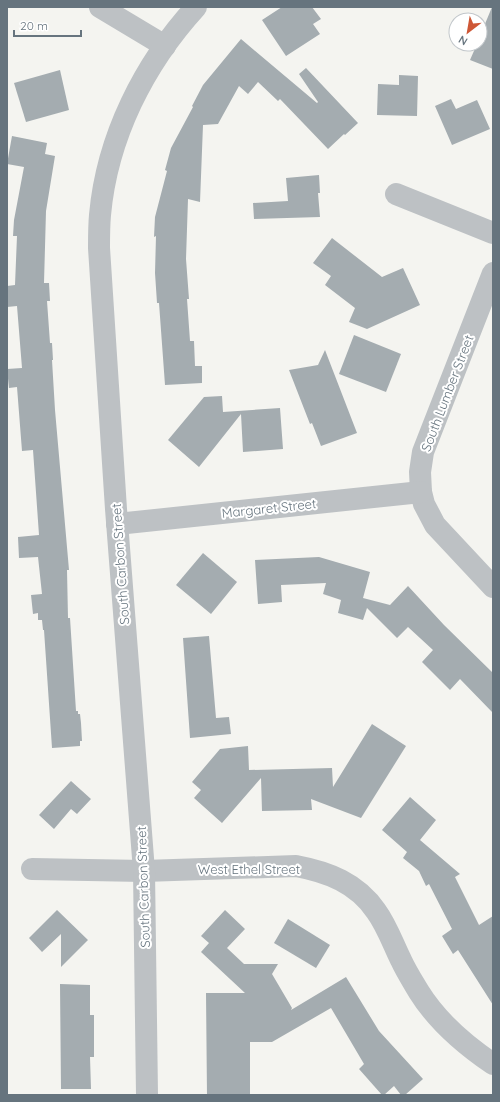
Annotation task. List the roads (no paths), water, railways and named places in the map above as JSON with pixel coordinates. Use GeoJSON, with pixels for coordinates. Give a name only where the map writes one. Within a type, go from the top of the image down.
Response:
{"type":"FeatureCollection","features":[{"type":"Feature","properties":{"kind":"street"},"geometry":{"type":"LineString","coordinates":[[100,7],[165,46]]}},
{"type":"Feature","properties":{"kind":"street","name":"South Carbon Street"},"geometry":{"type":"LineString","coordinates":[[147,1095],[144,871],[117,524],[99,248],[100,214],[108,169],[117,136],[135,94],[165,46],[196,7]]}},
{"type":"Feature","properties":{"kind":"street"},"geometry":{"type":"LineString","coordinates":[[396,194],[493,233]]}},
{"type":"Feature","properties":{"kind":"street","name":"South Lumber Street"},"geometry":{"type":"LineString","coordinates":[[493,273],[423,452],[420,472],[421,492],[424,504],[435,525],[493,587]]}},
{"type":"Feature","properties":{"kind":"street","name":"Margaret Street"},"geometry":{"type":"LineString","coordinates":[[117,524],[421,492]]}},
{"type":"Feature","properties":{"kind":"street","name":"West Ethel Street"},"geometry":{"type":"LineString","coordinates":[[32,869],[144,871],[296,866],[318,870],[339,879],[358,891],[376,911],[389,933],[401,962],[420,994],[437,1015],[462,1041],[493,1064]]}}]}
